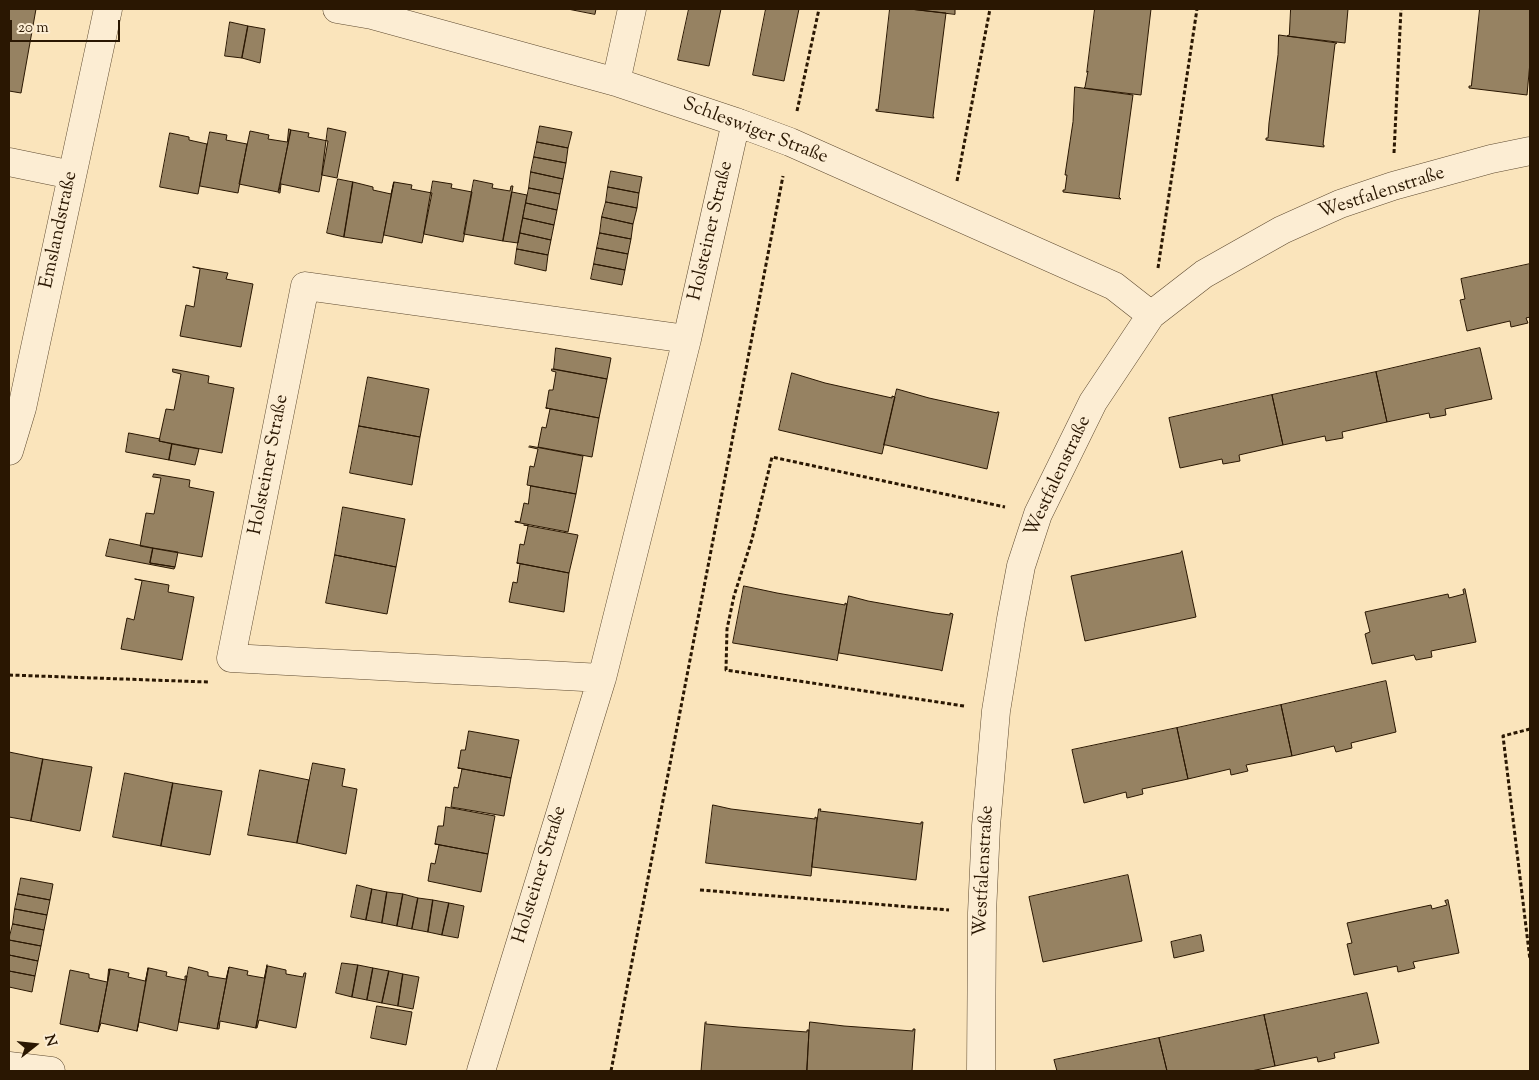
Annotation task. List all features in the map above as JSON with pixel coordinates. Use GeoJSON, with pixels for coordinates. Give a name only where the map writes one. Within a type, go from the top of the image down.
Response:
{"type":"FeatureCollection","features":[{"type":"Feature","properties":{"kind":"street","name":"Emslandstraße"},"geometry":{"type":"LineString","coordinates":[[9,451],[22,408],[108,9]]}},
{"type":"Feature","properties":{"kind":"street","name":"Schleswiger Straße"},"geometry":{"type":"LineString","coordinates":[[337,9],[372,15],[616,82],[790,142],[1114,286],[1151,315]]}},
{"type":"Feature","properties":{"kind":"street"},"geometry":{"type":"LineString","coordinates":[[616,82],[632,9]]}},
{"type":"Feature","properties":{"kind":"street","name":"Holsteiner Straße"},"geometry":{"type":"LineString","coordinates":[[480,1071],[602,678],[687,339],[736,122]]}},
{"type":"Feature","properties":{"kind":"street","name":"Westfalenstraße"},"geometry":{"type":"LineString","coordinates":[[981,1071],[982,913],[986,826],[996,711],[1021,566],[1038,514],[1093,402],[1151,315],[1204,274],[1282,230],[1340,204],[1393,186],[1530,151]]}},
{"type":"Feature","properties":{"kind":"street"},"geometry":{"type":"LineString","coordinates":[[9,162],[72,175]]}},
{"type":"Feature","properties":{"kind":"street","name":"Holsteiner Straße"},"geometry":{"type":"LineString","coordinates":[[231,658],[305,286],[687,339]]}},
{"type":"Feature","properties":{"kind":"street"},"geometry":{"type":"LineString","coordinates":[[231,658],[602,678]]}},
{"type":"Feature","properties":{"kind":"street"},"geometry":{"type":"LineString","coordinates":[[9,1066],[51,1071]]}},
{"type":"Feature","properties":{"kind":"path"},"geometry":{"type":"LineString","coordinates":[[611,1071],[790,142],[819,9]]}},
{"type":"Feature","properties":{"kind":"path"},"geometry":{"type":"LineString","coordinates":[[950,214],[990,9]]}},
{"type":"Feature","properties":{"kind":"path"},"geometry":{"type":"LineString","coordinates":[[1151,315],[1197,9]]}},
{"type":"Feature","properties":{"kind":"path"},"geometry":{"type":"LineString","coordinates":[[1393,186],[1401,9]]}},
{"type":"Feature","properties":{"kind":"path"},"geometry":{"type":"LineString","coordinates":[[996,711],[726,670],[727,629],[734,596],[752,539],[772,457],[1038,514]]}},
{"type":"Feature","properties":{"kind":"path"},"geometry":{"type":"LineString","coordinates":[[9,675],[207,683],[231,658]]}},
{"type":"Feature","properties":{"kind":"path"},"geometry":{"type":"LineString","coordinates":[[1530,729],[1503,736],[1530,960]]}},
{"type":"Feature","properties":{"kind":"path"},"geometry":{"type":"LineString","coordinates":[[700,890],[982,913]]}},
{"type":"Feature","properties":{"kind":"building"},"geometry":{"type":"Polygon","coordinates":[[[9,9],[36,9],[21,93],[9,91],[9,9]]]}},
{"type":"Feature","properties":{"kind":"building"},"geometry":{"type":"Polygon","coordinates":[[[568,9],[596,9],[595,14],[568,9]]]}},
{"type":"Feature","properties":{"kind":"building"},"geometry":{"type":"Polygon","coordinates":[[[689,9],[721,9],[709,66],[678,60],[689,9]]]}},
{"type":"Feature","properties":{"kind":"building"},"geometry":{"type":"Polygon","coordinates":[[[766,9],[799,9],[784,81],[753,75],[766,9]]]}},
{"type":"Feature","properties":{"kind":"building"},"geometry":{"type":"Polygon","coordinates":[[[890,9],[946,13],[934,118],[876,111],[876,109],[878,110],[890,9]]]}},
{"type":"Feature","properties":{"kind":"building"},"geometry":{"type":"Polygon","coordinates":[[[910,9],[955,9],[955,14],[910,9]]]}},
{"type":"Feature","properties":{"kind":"building"},"geometry":{"type":"Polygon","coordinates":[[[1095,9],[1151,9],[1141,95],[1084,88],[1088,71],[1095,9]]]}},
{"type":"Feature","properties":{"kind":"building"},"geometry":{"type":"Polygon","coordinates":[[[1291,9],[1348,9],[1345,43],[1287,36],[1289,35],[1291,9]]]}},
{"type":"Feature","properties":{"kind":"building"},"geometry":{"type":"Polygon","coordinates":[[[1480,9],[1530,9],[1530,62],[1527,95],[1469,88],[1471,86],[1480,9]]]}},
{"type":"Feature","properties":{"kind":"building"},"geometry":{"type":"Polygon","coordinates":[[[230,22],[248,26],[242,58],[225,56],[230,22]]]}},
{"type":"Feature","properties":{"kind":"building"},"geometry":{"type":"Polygon","coordinates":[[[248,26],[265,29],[260,63],[242,58],[248,26]]]}},
{"type":"Feature","properties":{"kind":"building"},"geometry":{"type":"Polygon","coordinates":[[[1279,35],[1337,43],[1335,44],[1324,147],[1266,140],[1268,138],[1279,35]]]}},
{"type":"Feature","properties":{"kind":"building"},"geometry":{"type":"Polygon","coordinates":[[[1075,87],[1133,95],[1119,197],[1121,199],[1063,192],[1067,175],[1065,175],[1073,122],[1075,87]]]}},
{"type":"Feature","properties":{"kind":"building"},"geometry":{"type":"Polygon","coordinates":[[[540,126],[572,132],[568,148],[537,142],[540,126]]]}},
{"type":"Feature","properties":{"kind":"building"},"geometry":{"type":"Polygon","coordinates":[[[328,128],[346,132],[337,178],[322,175],[328,128]]]}},
{"type":"Feature","properties":{"kind":"building"},"geometry":{"type":"Polygon","coordinates":[[[289,129],[291,130],[278,192],[239,184],[250,131],[269,135],[268,139],[287,142],[289,129]]]}},
{"type":"Feature","properties":{"kind":"building"},"geometry":{"type":"Polygon","coordinates":[[[291,130],[309,133],[308,137],[328,141],[319,192],[281,184],[279,193],[291,130]]]}},
{"type":"Feature","properties":{"kind":"building"},"geometry":{"type":"Polygon","coordinates":[[[210,132],[227,135],[226,140],[247,144],[238,193],[200,186],[210,132]]]}},
{"type":"Feature","properties":{"kind":"building"},"geometry":{"type":"Polygon","coordinates":[[[170,133],[189,137],[189,140],[207,144],[198,194],[160,187],[170,133]]]}},
{"type":"Feature","properties":{"kind":"building"},"geometry":{"type":"Polygon","coordinates":[[[537,142],[568,148],[566,163],[534,157],[537,142]]]}},
{"type":"Feature","properties":{"kind":"building"},"geometry":{"type":"Polygon","coordinates":[[[534,157],[566,163],[563,179],[531,172],[534,157]]]}},
{"type":"Feature","properties":{"kind":"building"},"geometry":{"type":"Polygon","coordinates":[[[611,171],[642,177],[639,193],[608,187],[611,171]]]}},
{"type":"Feature","properties":{"kind":"building"},"geometry":{"type":"Polygon","coordinates":[[[531,172],[563,179],[560,194],[529,188],[531,172]]]}},
{"type":"Feature","properties":{"kind":"building"},"geometry":{"type":"Polygon","coordinates":[[[338,179],[353,182],[344,237],[327,233],[338,179]]]}},
{"type":"Feature","properties":{"kind":"building"},"geometry":{"type":"Polygon","coordinates":[[[474,180],[493,184],[492,188],[510,191],[511,186],[513,186],[503,241],[464,234],[474,180]]]}},
{"type":"Feature","properties":{"kind":"building"},"geometry":{"type":"Polygon","coordinates":[[[433,181],[452,184],[451,188],[472,192],[463,242],[424,234],[433,181]]]}},
{"type":"Feature","properties":{"kind":"building"},"geometry":{"type":"Polygon","coordinates":[[[353,182],[373,187],[373,190],[391,194],[394,182],[382,243],[344,237],[353,182]]]}},
{"type":"Feature","properties":{"kind":"building"},"geometry":{"type":"Polygon","coordinates":[[[394,182],[412,185],[411,189],[432,193],[422,243],[384,235],[394,182]]]}},
{"type":"Feature","properties":{"kind":"building"},"geometry":{"type":"Polygon","coordinates":[[[608,187],[639,193],[637,208],[606,202],[608,187]]]}},
{"type":"Feature","properties":{"kind":"building"},"geometry":{"type":"Polygon","coordinates":[[[529,188],[560,194],[557,210],[526,203],[529,188]]]}},
{"type":"Feature","properties":{"kind":"building"},"geometry":{"type":"Polygon","coordinates":[[[512,192],[527,195],[518,243],[503,241],[512,192]]]}},
{"type":"Feature","properties":{"kind":"building"},"geometry":{"type":"Polygon","coordinates":[[[606,202],[637,208],[633,224],[602,217],[606,202]]]}},
{"type":"Feature","properties":{"kind":"building"},"geometry":{"type":"Polygon","coordinates":[[[526,203],[557,210],[554,225],[523,218],[526,203]]]}},
{"type":"Feature","properties":{"kind":"building"},"geometry":{"type":"Polygon","coordinates":[[[602,217],[633,224],[631,239],[600,233],[602,217]]]}},
{"type":"Feature","properties":{"kind":"building"},"geometry":{"type":"Polygon","coordinates":[[[523,218],[554,225],[551,240],[520,233],[523,218]]]}},
{"type":"Feature","properties":{"kind":"building"},"geometry":{"type":"Polygon","coordinates":[[[520,233],[551,240],[548,255],[517,249],[520,233]]]}},
{"type":"Feature","properties":{"kind":"building"},"geometry":{"type":"Polygon","coordinates":[[[600,233],[631,239],[628,254],[597,248],[600,233]]]}},
{"type":"Feature","properties":{"kind":"building"},"geometry":{"type":"Polygon","coordinates":[[[597,248],[628,254],[625,270],[594,264],[597,248]]]}},
{"type":"Feature","properties":{"kind":"building"},"geometry":{"type":"Polygon","coordinates":[[[517,249],[548,255],[546,271],[515,264],[517,249]]]}},
{"type":"Feature","properties":{"kind":"building"},"geometry":{"type":"Polygon","coordinates":[[[594,264],[625,270],[622,285],[591,279],[594,264]]]}},
{"type":"Feature","properties":{"kind":"building"},"geometry":{"type":"Polygon","coordinates":[[[1530,264],[1530,317],[1526,318],[1528,323],[1511,327],[1510,321],[1467,331],[1460,300],[1465,299],[1461,279],[1530,264]]]}},
{"type":"Feature","properties":{"kind":"building"},"geometry":{"type":"Polygon","coordinates":[[[193,267],[228,273],[226,279],[253,284],[241,347],[180,336],[186,305],[194,307],[200,269],[193,267]]]}},
{"type":"Feature","properties":{"kind":"building"},"geometry":{"type":"Polygon","coordinates":[[[556,348],[611,358],[607,379],[554,369],[556,348]]]}},
{"type":"Feature","properties":{"kind":"building"},"geometry":{"type":"Polygon","coordinates":[[[1480,348],[1492,399],[1445,409],[1446,415],[1430,418],[1429,413],[1387,422],[1376,372],[1480,348]]]}},
{"type":"Feature","properties":{"kind":"building"},"geometry":{"type":"Polygon","coordinates":[[[173,369],[209,376],[208,383],[234,388],[222,453],[159,441],[166,409],[174,410],[181,374],[173,372],[173,369]]]}},
{"type":"Feature","properties":{"kind":"building"},"geometry":{"type":"Polygon","coordinates":[[[552,369],[607,379],[599,418],[546,408],[549,390],[553,390],[556,372],[552,371],[552,369]]]}},
{"type":"Feature","properties":{"kind":"building"},"geometry":{"type":"Polygon","coordinates":[[[1376,372],[1387,422],[1342,432],[1343,438],[1326,441],[1325,436],[1283,445],[1272,395],[1376,372]]]}},
{"type":"Feature","properties":{"kind":"building"},"geometry":{"type":"Polygon","coordinates":[[[792,373],[825,383],[892,398],[892,396],[895,397],[882,454],[779,430],[792,373]]]}},
{"type":"Feature","properties":{"kind":"building"},"geometry":{"type":"Polygon","coordinates":[[[368,377],[429,389],[420,437],[359,426],[368,377]]]}},
{"type":"Feature","properties":{"kind":"building"},"geometry":{"type":"Polygon","coordinates":[[[897,389],[929,398],[999,412],[987,469],[884,445],[897,389]]]}},
{"type":"Feature","properties":{"kind":"building"},"geometry":{"type":"Polygon","coordinates":[[[1272,395],[1283,445],[1239,455],[1240,461],[1223,464],[1222,459],[1180,468],[1169,418],[1272,395]]]}},
{"type":"Feature","properties":{"kind":"building"},"geometry":{"type":"Polygon","coordinates":[[[546,408],[599,418],[592,457],[538,447],[542,427],[546,428],[550,409],[546,408]]]}},
{"type":"Feature","properties":{"kind":"building"},"geometry":{"type":"Polygon","coordinates":[[[359,426],[420,437],[412,485],[350,473],[359,426]]]}},
{"type":"Feature","properties":{"kind":"building"},"geometry":{"type":"Polygon","coordinates":[[[129,433],[160,439],[159,441],[172,444],[169,460],[126,452],[129,433]]]}},
{"type":"Feature","properties":{"kind":"building"},"geometry":{"type":"Polygon","coordinates":[[[172,444],[199,449],[195,465],[169,460],[172,444]]]}},
{"type":"Feature","properties":{"kind":"building"},"geometry":{"type":"Polygon","coordinates":[[[530,446],[583,456],[576,494],[527,485],[530,466],[534,467],[538,449],[530,446]]]}},
{"type":"Feature","properties":{"kind":"building"},"geometry":{"type":"Polygon","coordinates":[[[154,474],[190,480],[189,487],[214,492],[202,557],[140,546],[146,513],[154,514],[161,478],[153,477],[154,474]]]}},
{"type":"Feature","properties":{"kind":"building"},"geometry":{"type":"Polygon","coordinates":[[[531,486],[576,494],[568,532],[515,522],[520,522],[524,503],[528,504],[531,486]]]}},
{"type":"Feature","properties":{"kind":"building"},"geometry":{"type":"Polygon","coordinates":[[[343,507],[405,519],[396,567],[335,555],[343,507]]]}},
{"type":"Feature","properties":{"kind":"building"},"geometry":{"type":"Polygon","coordinates":[[[524,525],[578,535],[569,573],[517,563],[520,544],[524,545],[528,526],[524,525]]]}},
{"type":"Feature","properties":{"kind":"building"},"geometry":{"type":"Polygon","coordinates":[[[110,539],[153,548],[150,563],[175,567],[174,569],[106,556],[110,539]]]}},
{"type":"Feature","properties":{"kind":"building"},"geometry":{"type":"Polygon","coordinates":[[[153,548],[178,552],[175,567],[150,563],[153,548]]]}},
{"type":"Feature","properties":{"kind":"building"},"geometry":{"type":"Polygon","coordinates":[[[1182,551],[1196,617],[1085,641],[1071,576],[1180,553],[1182,551]]]}},
{"type":"Feature","properties":{"kind":"building"},"geometry":{"type":"Polygon","coordinates":[[[335,555],[396,567],[387,614],[326,603],[335,555]]]}},
{"type":"Feature","properties":{"kind":"building"},"geometry":{"type":"Polygon","coordinates":[[[517,563],[569,573],[564,612],[509,602],[513,582],[517,583],[520,564],[517,563]]]}},
{"type":"Feature","properties":{"kind":"building"},"geometry":{"type":"Polygon","coordinates":[[[135,579],[169,585],[168,592],[194,597],[182,660],[121,649],[127,618],[134,620],[142,581],[135,579]]]}},
{"type":"Feature","properties":{"kind":"building"},"geometry":{"type":"Polygon","coordinates":[[[744,586],[847,604],[837,661],[733,643],[744,586]]]}},
{"type":"Feature","properties":{"kind":"building"},"geometry":{"type":"Polygon","coordinates":[[[1465,589],[1476,642],[1431,651],[1432,657],[1416,660],[1414,655],[1372,664],[1365,634],[1370,632],[1365,612],[1448,594],[1449,598],[1464,594],[1463,590],[1465,589]]]}},
{"type":"Feature","properties":{"kind":"building"},"geometry":{"type":"Polygon","coordinates":[[[849,596],[935,613],[953,614],[942,671],[839,653],[849,596]]]}},
{"type":"Feature","properties":{"kind":"building"},"geometry":{"type":"Polygon","coordinates":[[[1386,681],[1396,732],[1351,743],[1352,748],[1336,752],[1334,746],[1292,756],[1281,705],[1386,681]]]}},
{"type":"Feature","properties":{"kind":"building"},"geometry":{"type":"Polygon","coordinates":[[[1281,705],[1292,756],[1246,765],[1248,771],[1231,775],[1230,769],[1188,779],[1177,728],[1281,705]]]}},
{"type":"Feature","properties":{"kind":"building"},"geometry":{"type":"Polygon","coordinates":[[[1177,728],[1188,779],[1142,789],[1143,794],[1127,798],[1126,792],[1084,803],[1072,750],[1177,728]]]}},
{"type":"Feature","properties":{"kind":"building"},"geometry":{"type":"Polygon","coordinates":[[[469,731],[519,740],[511,778],[458,768],[461,750],[465,750],[469,731]]]}},
{"type":"Feature","properties":{"kind":"building"},"geometry":{"type":"Polygon","coordinates":[[[9,752],[43,759],[31,821],[9,817],[9,752]]]}},
{"type":"Feature","properties":{"kind":"building"},"geometry":{"type":"Polygon","coordinates":[[[43,759],[92,767],[80,831],[31,821],[43,759]]]}},
{"type":"Feature","properties":{"kind":"building"},"geometry":{"type":"Polygon","coordinates":[[[313,763],[345,769],[342,786],[357,789],[346,854],[297,843],[313,763]]]}},
{"type":"Feature","properties":{"kind":"building"},"geometry":{"type":"Polygon","coordinates":[[[458,768],[511,778],[504,816],[451,807],[454,787],[458,788],[462,769],[458,768]]]}},
{"type":"Feature","properties":{"kind":"building"},"geometry":{"type":"Polygon","coordinates":[[[260,770],[309,780],[297,843],[248,835],[260,770]]]}},
{"type":"Feature","properties":{"kind":"building"},"geometry":{"type":"Polygon","coordinates":[[[125,773],[173,783],[161,846],[113,837],[125,773]]]}},
{"type":"Feature","properties":{"kind":"building"},"geometry":{"type":"Polygon","coordinates":[[[173,783],[222,791],[210,855],[161,846],[173,783]]]}},
{"type":"Feature","properties":{"kind":"building"},"geometry":{"type":"Polygon","coordinates":[[[713,805],[731,809],[817,818],[811,876],[706,863],[713,805]]]}},
{"type":"Feature","properties":{"kind":"building"},"geometry":{"type":"Polygon","coordinates":[[[446,807],[495,816],[488,854],[435,844],[438,826],[443,826],[446,807]]]}},
{"type":"Feature","properties":{"kind":"building"},"geometry":{"type":"Polygon","coordinates":[[[819,809],[821,809],[820,811],[921,824],[923,822],[916,880],[812,867],[819,809]]]}},
{"type":"Feature","properties":{"kind":"building"},"geometry":{"type":"Polygon","coordinates":[[[435,844],[488,854],[481,892],[428,881],[431,863],[435,864],[439,845],[435,844]]]}},
{"type":"Feature","properties":{"kind":"building"},"geometry":{"type":"Polygon","coordinates":[[[1128,875],[1142,941],[1043,962],[1029,897],[1128,875]]]}},
{"type":"Feature","properties":{"kind":"building"},"geometry":{"type":"Polygon","coordinates":[[[21,878],[53,884],[50,900],[18,894],[21,878]]]}},
{"type":"Feature","properties":{"kind":"building"},"geometry":{"type":"Polygon","coordinates":[[[357,885],[372,889],[366,920],[351,917],[357,885]]]}},
{"type":"Feature","properties":{"kind":"building"},"geometry":{"type":"Polygon","coordinates":[[[372,889],[387,892],[382,923],[366,920],[372,889]]]}},
{"type":"Feature","properties":{"kind":"building"},"geometry":{"type":"Polygon","coordinates":[[[387,892],[403,894],[397,926],[382,923],[387,892]]]}},
{"type":"Feature","properties":{"kind":"building"},"geometry":{"type":"Polygon","coordinates":[[[18,894],[50,900],[47,915],[15,909],[18,894]]]}},
{"type":"Feature","properties":{"kind":"building"},"geometry":{"type":"Polygon","coordinates":[[[403,894],[418,898],[412,929],[397,926],[403,894]]]}},
{"type":"Feature","properties":{"kind":"building"},"geometry":{"type":"Polygon","coordinates":[[[418,898],[433,900],[428,932],[412,929],[418,898]]]}},
{"type":"Feature","properties":{"kind":"building"},"geometry":{"type":"Polygon","coordinates":[[[433,900],[449,903],[442,935],[428,932],[433,900]]]}},
{"type":"Feature","properties":{"kind":"building"},"geometry":{"type":"Polygon","coordinates":[[[1448,900],[1459,953],[1413,962],[1415,968],[1398,972],[1397,966],[1354,975],[1347,944],[1352,943],[1347,923],[1431,905],[1432,909],[1447,905],[1445,901],[1448,900]]]}},
{"type":"Feature","properties":{"kind":"building"},"geometry":{"type":"Polygon","coordinates":[[[449,903],[464,906],[458,938],[442,935],[449,903]]]}},
{"type":"Feature","properties":{"kind":"building"},"geometry":{"type":"Polygon","coordinates":[[[15,909],[47,915],[44,930],[13,924],[15,909]]]}},
{"type":"Feature","properties":{"kind":"building"},"geometry":{"type":"Polygon","coordinates":[[[13,924],[44,930],[41,946],[9,940],[13,924]]]}},
{"type":"Feature","properties":{"kind":"building"},"geometry":{"type":"Polygon","coordinates":[[[1201,935],[1204,951],[1174,958],[1171,942],[1201,935]]]}},
{"type":"Feature","properties":{"kind":"building"},"geometry":{"type":"Polygon","coordinates":[[[9,940],[41,946],[38,961],[9,955],[9,940]]]}},
{"type":"Feature","properties":{"kind":"building"},"geometry":{"type":"Polygon","coordinates":[[[9,955],[38,961],[35,976],[9,971],[9,955]]]}},
{"type":"Feature","properties":{"kind":"building"},"geometry":{"type":"Polygon","coordinates":[[[342,963],[358,965],[352,997],[336,993],[342,963]]]}},
{"type":"Feature","properties":{"kind":"building"},"geometry":{"type":"Polygon","coordinates":[[[267,965],[256,1028],[220,1021],[219,1029],[217,1029],[229,967],[248,971],[247,975],[264,978],[267,965]]]}},
{"type":"Feature","properties":{"kind":"building"},"geometry":{"type":"Polygon","coordinates":[[[358,965],[373,968],[367,1000],[352,997],[358,965]]]}},
{"type":"Feature","properties":{"kind":"building"},"geometry":{"type":"Polygon","coordinates":[[[268,966],[286,970],[286,974],[303,977],[304,973],[306,973],[296,1028],[259,1020],[256,1028],[268,966]]]}},
{"type":"Feature","properties":{"kind":"building"},"geometry":{"type":"Polygon","coordinates":[[[189,967],[208,972],[208,976],[226,979],[229,967],[217,1029],[179,1022],[189,967]]]}},
{"type":"Feature","properties":{"kind":"building"},"geometry":{"type":"Polygon","coordinates":[[[148,968],[137,1031],[101,1023],[98,1032],[110,969],[129,973],[128,977],[145,981],[148,968]]]}},
{"type":"Feature","properties":{"kind":"building"},"geometry":{"type":"Polygon","coordinates":[[[149,968],[167,972],[166,976],[185,980],[185,976],[187,976],[177,1031],[139,1022],[137,1031],[149,968]]]}},
{"type":"Feature","properties":{"kind":"building"},"geometry":{"type":"Polygon","coordinates":[[[373,968],[389,971],[382,1003],[367,1000],[373,968]]]}},
{"type":"Feature","properties":{"kind":"building"},"geometry":{"type":"Polygon","coordinates":[[[110,969],[98,1032],[60,1024],[70,970],[89,974],[89,978],[107,982],[110,969]]]}},
{"type":"Feature","properties":{"kind":"building"},"geometry":{"type":"Polygon","coordinates":[[[9,971],[35,976],[32,992],[9,987],[9,971]]]}},
{"type":"Feature","properties":{"kind":"building"},"geometry":{"type":"Polygon","coordinates":[[[389,971],[403,974],[398,1006],[382,1003],[389,971]]]}},
{"type":"Feature","properties":{"kind":"building"},"geometry":{"type":"Polygon","coordinates":[[[403,974],[419,977],[413,1009],[398,1006],[403,974]]]}},
{"type":"Feature","properties":{"kind":"building"},"geometry":{"type":"Polygon","coordinates":[[[1367,993],[1379,1043],[1334,1053],[1335,1058],[1318,1062],[1317,1057],[1275,1066],[1264,1015],[1367,993]]]}},
{"type":"Feature","properties":{"kind":"building"},"geometry":{"type":"Polygon","coordinates":[[[377,1006],[412,1012],[406,1045],[371,1038],[377,1006]]]}},
{"type":"Feature","properties":{"kind":"building"},"geometry":{"type":"Polygon","coordinates":[[[1264,1015],[1275,1066],[1251,1071],[1167,1071],[1159,1038],[1264,1015]]]}},
{"type":"Feature","properties":{"kind":"building"},"geometry":{"type":"Polygon","coordinates":[[[706,1022],[706,1024],[738,1027],[807,1032],[809,1030],[807,1071],[701,1071],[706,1022]]]}},
{"type":"Feature","properties":{"kind":"building"},"geometry":{"type":"Polygon","coordinates":[[[810,1022],[913,1031],[915,1029],[912,1071],[807,1071],[810,1022]]]}},
{"type":"Feature","properties":{"kind":"building"},"geometry":{"type":"Polygon","coordinates":[[[1159,1038],[1167,1071],[1057,1071],[1054,1060],[1159,1038]]]}}]}
